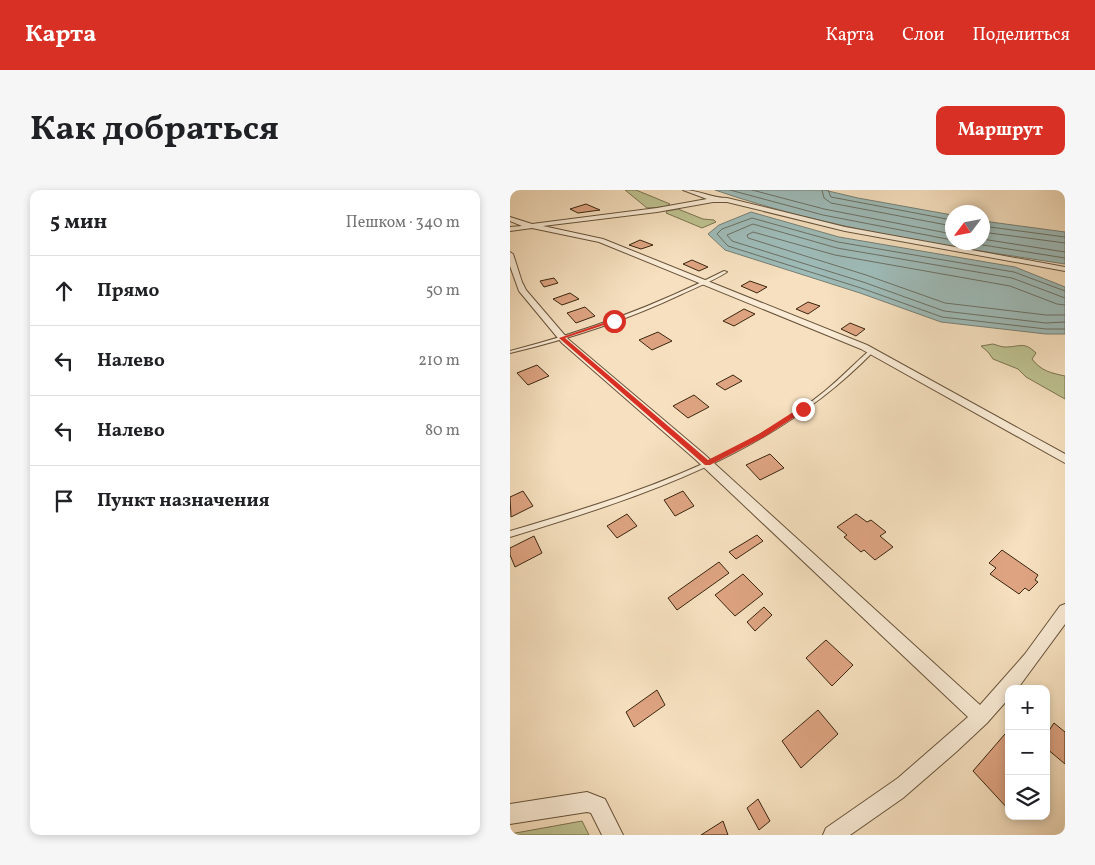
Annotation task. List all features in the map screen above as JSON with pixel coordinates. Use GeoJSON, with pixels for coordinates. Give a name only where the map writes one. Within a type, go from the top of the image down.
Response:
{"type":"FeatureCollection","features":[{"type":"Feature","properties":{"kind":"street"},"geometry":{"type":"LineString","coordinates":[[686,190],[713,200]]}},
{"type":"Feature","properties":{"kind":"street"},"geometry":{"type":"LineString","coordinates":[[510,229],[657,210],[713,200],[735,201],[845,229],[1065,269]]}},
{"type":"Feature","properties":{"kind":"street"},"geometry":{"type":"LineString","coordinates":[[510,219],[531,226],[601,240],[872,351],[1065,459]]}},
{"type":"Feature","properties":{"kind":"street"},"geometry":{"type":"LineString","coordinates":[[510,254],[518,282],[523,291],[562,338],[708,463],[981,716]]}},
{"type":"Feature","properties":{"kind":"street"},"geometry":{"type":"LineString","coordinates":[[833,835],[904,786],[961,737],[1001,696],[1048,638],[1065,612]]}},
{"type":"Feature","properties":{"kind":"street"},"geometry":{"type":"LineString","coordinates":[[510,814],[587,802],[598,806],[613,835]]}},
{"type":"Feature","properties":{"kind":"lane"},"geometry":{"type":"LineString","coordinates":[[510,352],[614,321],[725,272]]}},
{"type":"Feature","properties":{"kind":"lane"},"geometry":{"type":"LineString","coordinates":[[510,534],[642,492],[708,463],[762,435],[803,409],[827,391],[872,351]]}},
{"type":"Feature","properties":{"kind":"green space"},"geometry":{"type":"Polygon","coordinates":[[[625,190],[636,190],[670,204],[665,207],[647,208],[625,190]]]}},
{"type":"Feature","properties":{"kind":"green space"},"geometry":{"type":"Polygon","coordinates":[[[678,209],[716,222],[702,228],[666,213],[667,211],[678,209]]]}},
{"type":"Feature","properties":{"kind":"green space"},"geometry":{"type":"Polygon","coordinates":[[[993,344],[1005,347],[1025,346],[1032,349],[1036,353],[1032,359],[1039,366],[1065,376],[1065,399],[1026,377],[1018,369],[993,359],[981,346],[993,344]]]}},
{"type":"Feature","properties":{"kind":"green space"},"geometry":{"type":"Polygon","coordinates":[[[582,821],[589,835],[510,835],[510,834],[582,821]]]}},
{"type":"Feature","properties":{"kind":"water"},"geometry":{"type":"Polygon","coordinates":[[[715,190],[824,190],[945,214],[945,245],[844,226],[757,204],[715,190]]]}},
{"type":"Feature","properties":{"kind":"water"},"geometry":{"type":"Polygon","coordinates":[[[751,212],[839,237],[1015,267],[1065,287],[1065,334],[1046,334],[941,322],[860,293],[725,250],[708,234],[719,225],[751,212]]]}},
{"type":"Feature","properties":{"kind":"water"},"geometry":{"type":"Polygon","coordinates":[[[990,222],[1065,232],[1065,264],[976,250],[990,250],[990,222]]]}},
{"type":"Feature","properties":{"kind":"building"},"geometry":{"type":"Polygon","coordinates":[[[586,204],[600,210],[578,213],[570,209],[586,204]]]}},
{"type":"Feature","properties":{"kind":"building"},"geometry":{"type":"Polygon","coordinates":[[[640,240],[653,245],[641,249],[629,245],[640,240]]]}},
{"type":"Feature","properties":{"kind":"building"},"geometry":{"type":"Polygon","coordinates":[[[692,260],[708,267],[699,271],[683,264],[692,260]]]}},
{"type":"Feature","properties":{"kind":"building"},"geometry":{"type":"Polygon","coordinates":[[[554,278],[558,283],[544,287],[540,281],[554,278]]]}},
{"type":"Feature","properties":{"kind":"building"},"geometry":{"type":"Polygon","coordinates":[[[750,281],[767,287],[757,293],[741,286],[750,281]]]}},
{"type":"Feature","properties":{"kind":"building"},"geometry":{"type":"Polygon","coordinates":[[[570,293],[579,299],[562,305],[553,299],[570,293]]]}},
{"type":"Feature","properties":{"kind":"building"},"geometry":{"type":"Polygon","coordinates":[[[808,302],[820,306],[808,314],[796,309],[808,302]]]}},
{"type":"Feature","properties":{"kind":"building"},"geometry":{"type":"Polygon","coordinates":[[[585,307],[595,316],[576,323],[567,313],[585,307]]]}},
{"type":"Feature","properties":{"kind":"building"},"geometry":{"type":"Polygon","coordinates":[[[744,309],[755,314],[734,326],[723,321],[744,309]]]}},
{"type":"Feature","properties":{"kind":"building"},"geometry":{"type":"Polygon","coordinates":[[[850,323],[865,329],[856,336],[841,329],[850,323]]]}},
{"type":"Feature","properties":{"kind":"building"},"geometry":{"type":"Polygon","coordinates":[[[658,332],[672,341],[652,350],[639,340],[658,332]]]}},
{"type":"Feature","properties":{"kind":"building"},"geometry":{"type":"Polygon","coordinates":[[[537,365],[549,376],[528,385],[517,373],[537,365]]]}},
{"type":"Feature","properties":{"kind":"building"},"geometry":{"type":"Polygon","coordinates":[[[733,375],[742,381],[725,390],[716,384],[733,375]]]}},
{"type":"Feature","properties":{"kind":"building"},"geometry":{"type":"Polygon","coordinates":[[[694,395],[709,407],[688,418],[673,406],[694,395]]]}},
{"type":"Feature","properties":{"kind":"building"},"geometry":{"type":"Polygon","coordinates":[[[770,454],[784,468],[760,480],[746,465],[770,454]]]}},
{"type":"Feature","properties":{"kind":"building"},"geometry":{"type":"Polygon","coordinates":[[[523,491],[533,506],[511,517],[510,497],[523,491]]]}},
{"type":"Feature","properties":{"kind":"building"},"geometry":{"type":"Polygon","coordinates":[[[683,491],[694,506],[675,516],[664,500],[683,491]]]}},
{"type":"Feature","properties":{"kind":"building"},"geometry":{"type":"Polygon","coordinates":[[[627,514],[637,526],[617,538],[607,526],[627,514]]]}},
{"type":"Feature","properties":{"kind":"building"},"geometry":{"type":"Polygon","coordinates":[[[856,514],[867,522],[871,520],[886,532],[880,536],[893,547],[875,560],[864,550],[861,552],[844,537],[847,535],[837,527],[856,514]]]}},
{"type":"Feature","properties":{"kind":"building"},"geometry":{"type":"Polygon","coordinates":[[[757,535],[763,541],[736,559],[729,552],[757,535]]]}},
{"type":"Feature","properties":{"kind":"building"},"geometry":{"type":"Polygon","coordinates":[[[534,536],[542,553],[515,567],[510,555],[510,548],[534,536]]]}},
{"type":"Feature","properties":{"kind":"building"},"geometry":{"type":"Polygon","coordinates":[[[1002,550],[1038,575],[1035,580],[1038,582],[1029,591],[1025,588],[1019,594],[990,574],[996,568],[989,563],[1002,550]]]}},
{"type":"Feature","properties":{"kind":"building"},"geometry":{"type":"Polygon","coordinates":[[[719,562],[729,573],[677,610],[668,598],[719,562]]]}},
{"type":"Feature","properties":{"kind":"building"},"geometry":{"type":"Polygon","coordinates":[[[743,574],[763,594],[735,616],[715,595],[743,574]]]}},
{"type":"Feature","properties":{"kind":"building"},"geometry":{"type":"Polygon","coordinates":[[[764,607],[772,615],[755,631],[747,622],[764,607]]]}},
{"type":"Feature","properties":{"kind":"building"},"geometry":{"type":"Polygon","coordinates":[[[826,640],[853,665],[832,686],[806,658],[826,640]]]}},
{"type":"Feature","properties":{"kind":"building"},"geometry":{"type":"Polygon","coordinates":[[[657,690],[665,705],[634,727],[626,712],[657,690]]]}},
{"type":"Feature","properties":{"kind":"building"},"geometry":{"type":"Polygon","coordinates":[[[818,710],[838,734],[801,768],[782,741],[818,710]]]}},
{"type":"Feature","properties":{"kind":"building"},"geometry":{"type":"Polygon","coordinates":[[[1054,723],[1065,732],[1065,764],[1050,751],[1050,729],[1054,723]]]}},
{"type":"Feature","properties":{"kind":"building"},"geometry":{"type":"Polygon","coordinates":[[[1005,734],[1005,806],[973,771],[1005,734]]]}},
{"type":"Feature","properties":{"kind":"building"},"geometry":{"type":"Polygon","coordinates":[[[758,799],[770,821],[759,830],[747,808],[758,799]]]}},
{"type":"Feature","properties":{"kind":"building"},"geometry":{"type":"Polygon","coordinates":[[[723,821],[728,835],[701,835],[723,821]]]}},
{"type":"Feature","properties":{"kind":"route"},"geometry":{"type":"LineString","coordinates":[[614,321],[562,338],[708,463],[736,450],[803,409]]}}]}
